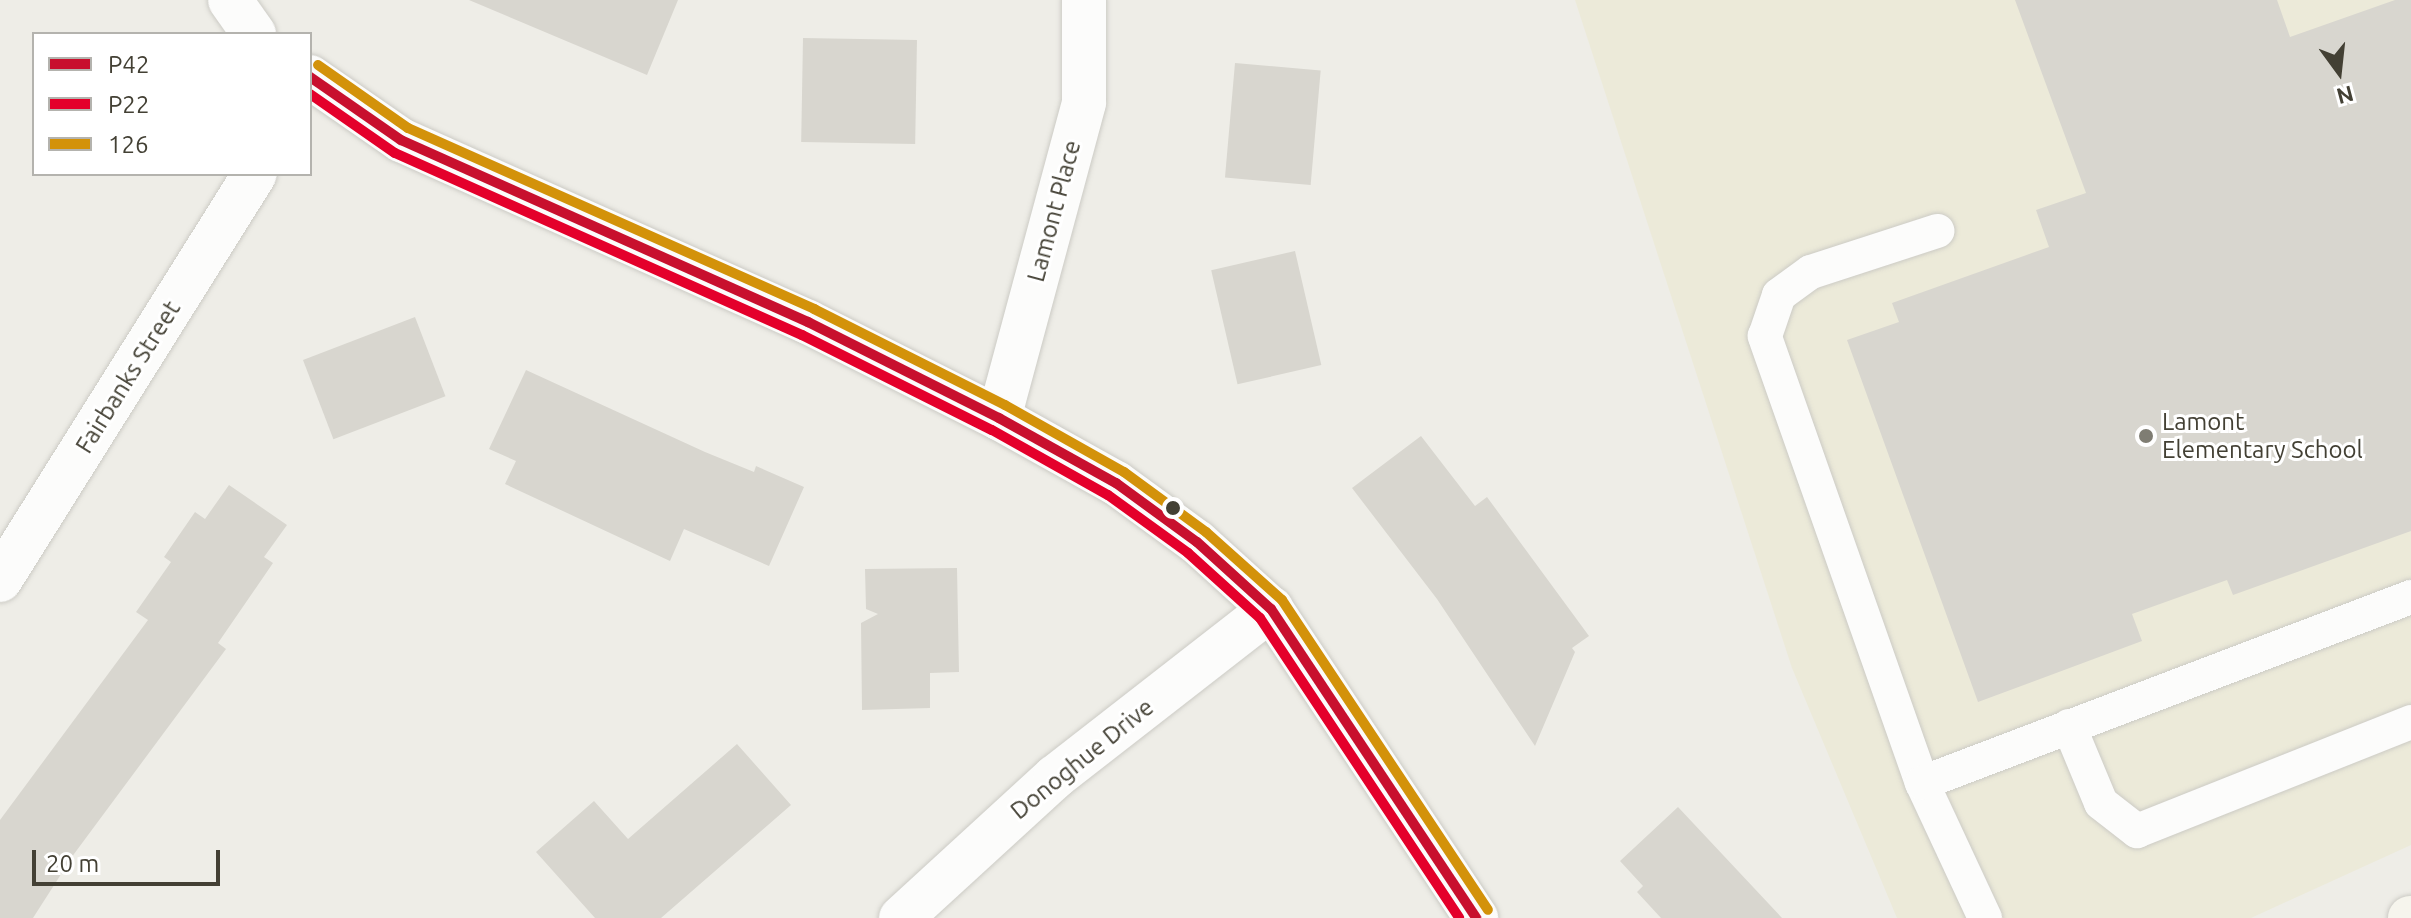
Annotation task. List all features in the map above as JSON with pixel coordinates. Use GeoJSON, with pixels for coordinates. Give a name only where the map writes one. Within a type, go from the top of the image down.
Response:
{"type":"FeatureCollection","features":[{"type":"Feature","properties":{"kind":"street"},"geometry":{"type":"LineString","coordinates":[[230,0],[253,32]]}},
{"type":"Feature","properties":{"kind":"street","name":"Lamont Place"},"geometry":{"type":"LineString","coordinates":[[999,418],[1084,102],[1084,0]]}},
{"type":"Feature","properties":{"kind":"street"},"geometry":{"type":"LineString","coordinates":[[312,82],[401,140],[808,322],[999,418],[1116,483],[1197,542],[1271,609],[1476,918]]}},
{"type":"Feature","properties":{"kind":"street","name":"Fairbanks Street"},"geometry":{"type":"LineString","coordinates":[[0,580],[254,176]]}},
{"type":"Feature","properties":{"kind":"street","name":"Donoghue Drive"},"geometry":{"type":"LineString","coordinates":[[901,918],[1055,777],[1271,609]]}},
{"type":"Feature","properties":{"kind":"lane"},"geometry":{"type":"LineString","coordinates":[[1937,231],[1811,272],[1779,295],[1765,336],[1922,783],[1985,918]]}},
{"type":"Feature","properties":{"kind":"lane"},"geometry":{"type":"LineString","coordinates":[[1922,783],[2411,597]]}},
{"type":"Feature","properties":{"kind":"lane"},"geometry":{"type":"LineString","coordinates":[[2069,726],[2101,803],[2137,831],[2411,722]]}},
{"type":"Feature","properties":{"kind":"shaded area"},"geometry":{"type":"Polygon","coordinates":[[[1575,0],[2411,0],[2411,845],[2251,918],[1897,918],[1792,668],[1575,0]]]}},
{"type":"Feature","properties":{"kind":"building"},"geometry":{"type":"Polygon","coordinates":[[[469,0],[678,0],[647,75],[469,0]]]}},
{"type":"Feature","properties":{"kind":"building","name":"Lamont Elementary School"},"geometry":{"type":"Polygon","coordinates":[[[2015,0],[2277,0],[2290,37],[2395,0],[2411,0],[2411,531],[2233,595],[2227,580],[2132,614],[2142,641],[1978,702],[1847,340],[1899,322],[1892,303],[2049,247],[2036,210],[2086,193],[2015,0]]]}},
{"type":"Feature","properties":{"kind":"building"},"geometry":{"type":"Polygon","coordinates":[[[803,38],[917,40],[915,144],[801,142],[803,38]]]}},
{"type":"Feature","properties":{"kind":"building"},"geometry":{"type":"Polygon","coordinates":[[[1235,63],[1321,70],[1311,185],[1225,178],[1235,63]]]}},
{"type":"Feature","properties":{"kind":"building"},"geometry":{"type":"Polygon","coordinates":[[[1295,251],[1321,365],[1238,384],[1211,270],[1295,251]]]}},
{"type":"Feature","properties":{"kind":"building"},"geometry":{"type":"Polygon","coordinates":[[[415,317],[445,396],[333,439],[303,360],[415,317]]]}},
{"type":"Feature","properties":{"kind":"building"},"geometry":{"type":"Polygon","coordinates":[[[526,370],[705,452],[754,472],[756,466],[804,487],[769,566],[684,529],[670,561],[505,484],[516,461],[489,449],[526,370]]]}},
{"type":"Feature","properties":{"kind":"building"},"geometry":{"type":"Polygon","coordinates":[[[1421,436],[1475,506],[1487,497],[1589,636],[1572,648],[1575,652],[1535,746],[1437,599],[1352,488],[1421,436]]]}},
{"type":"Feature","properties":{"kind":"building"},"geometry":{"type":"Polygon","coordinates":[[[229,485],[287,525],[264,557],[273,563],[218,643],[226,649],[74,854],[33,918],[0,918],[0,820],[148,620],[136,612],[171,562],[164,557],[195,512],[205,519],[229,485]]]}},
{"type":"Feature","properties":{"kind":"building"},"geometry":{"type":"Polygon","coordinates":[[[957,568],[959,672],[930,673],[930,708],[862,710],[861,623],[878,614],[866,609],[865,569],[957,568]]]}},
{"type":"Feature","properties":{"kind":"building"},"geometry":{"type":"Polygon","coordinates":[[[737,744],[791,805],[661,918],[595,918],[536,852],[594,801],[628,839],[737,744]]]}},
{"type":"Feature","properties":{"kind":"building"},"geometry":{"type":"Polygon","coordinates":[[[1678,807],[1782,918],[1661,918],[1637,892],[1643,886],[1620,861],[1678,807]]]}},
{"type":"Feature","properties":{"kind":"transit line","name":"126"},"geometry":{"type":"LineString","coordinates":[[318,65],[408,128],[814,309],[1005,405],[1124,472],[1206,532],[1282,600],[1488,910]]}},
{"type":"Feature","properties":{"kind":"transit line","name":"P42"},"geometry":{"type":"LineString","coordinates":[[312,78],[401,140],[808,322],[999,418],[1116,483],[1197,542],[1271,609],[1476,918]]}},
{"type":"Feature","properties":{"kind":"transit line","name":"P22"},"geometry":{"type":"LineString","coordinates":[[312,95],[395,153],[802,335],[992,430],[1108,495],[1188,553],[1260,618],[1459,918]]}},
{"type":"Feature","properties":{"kind":"place","name":"Lamont Elementary School"},"geometry":{"type":"Point","coordinates":[2146,436]}}]}
